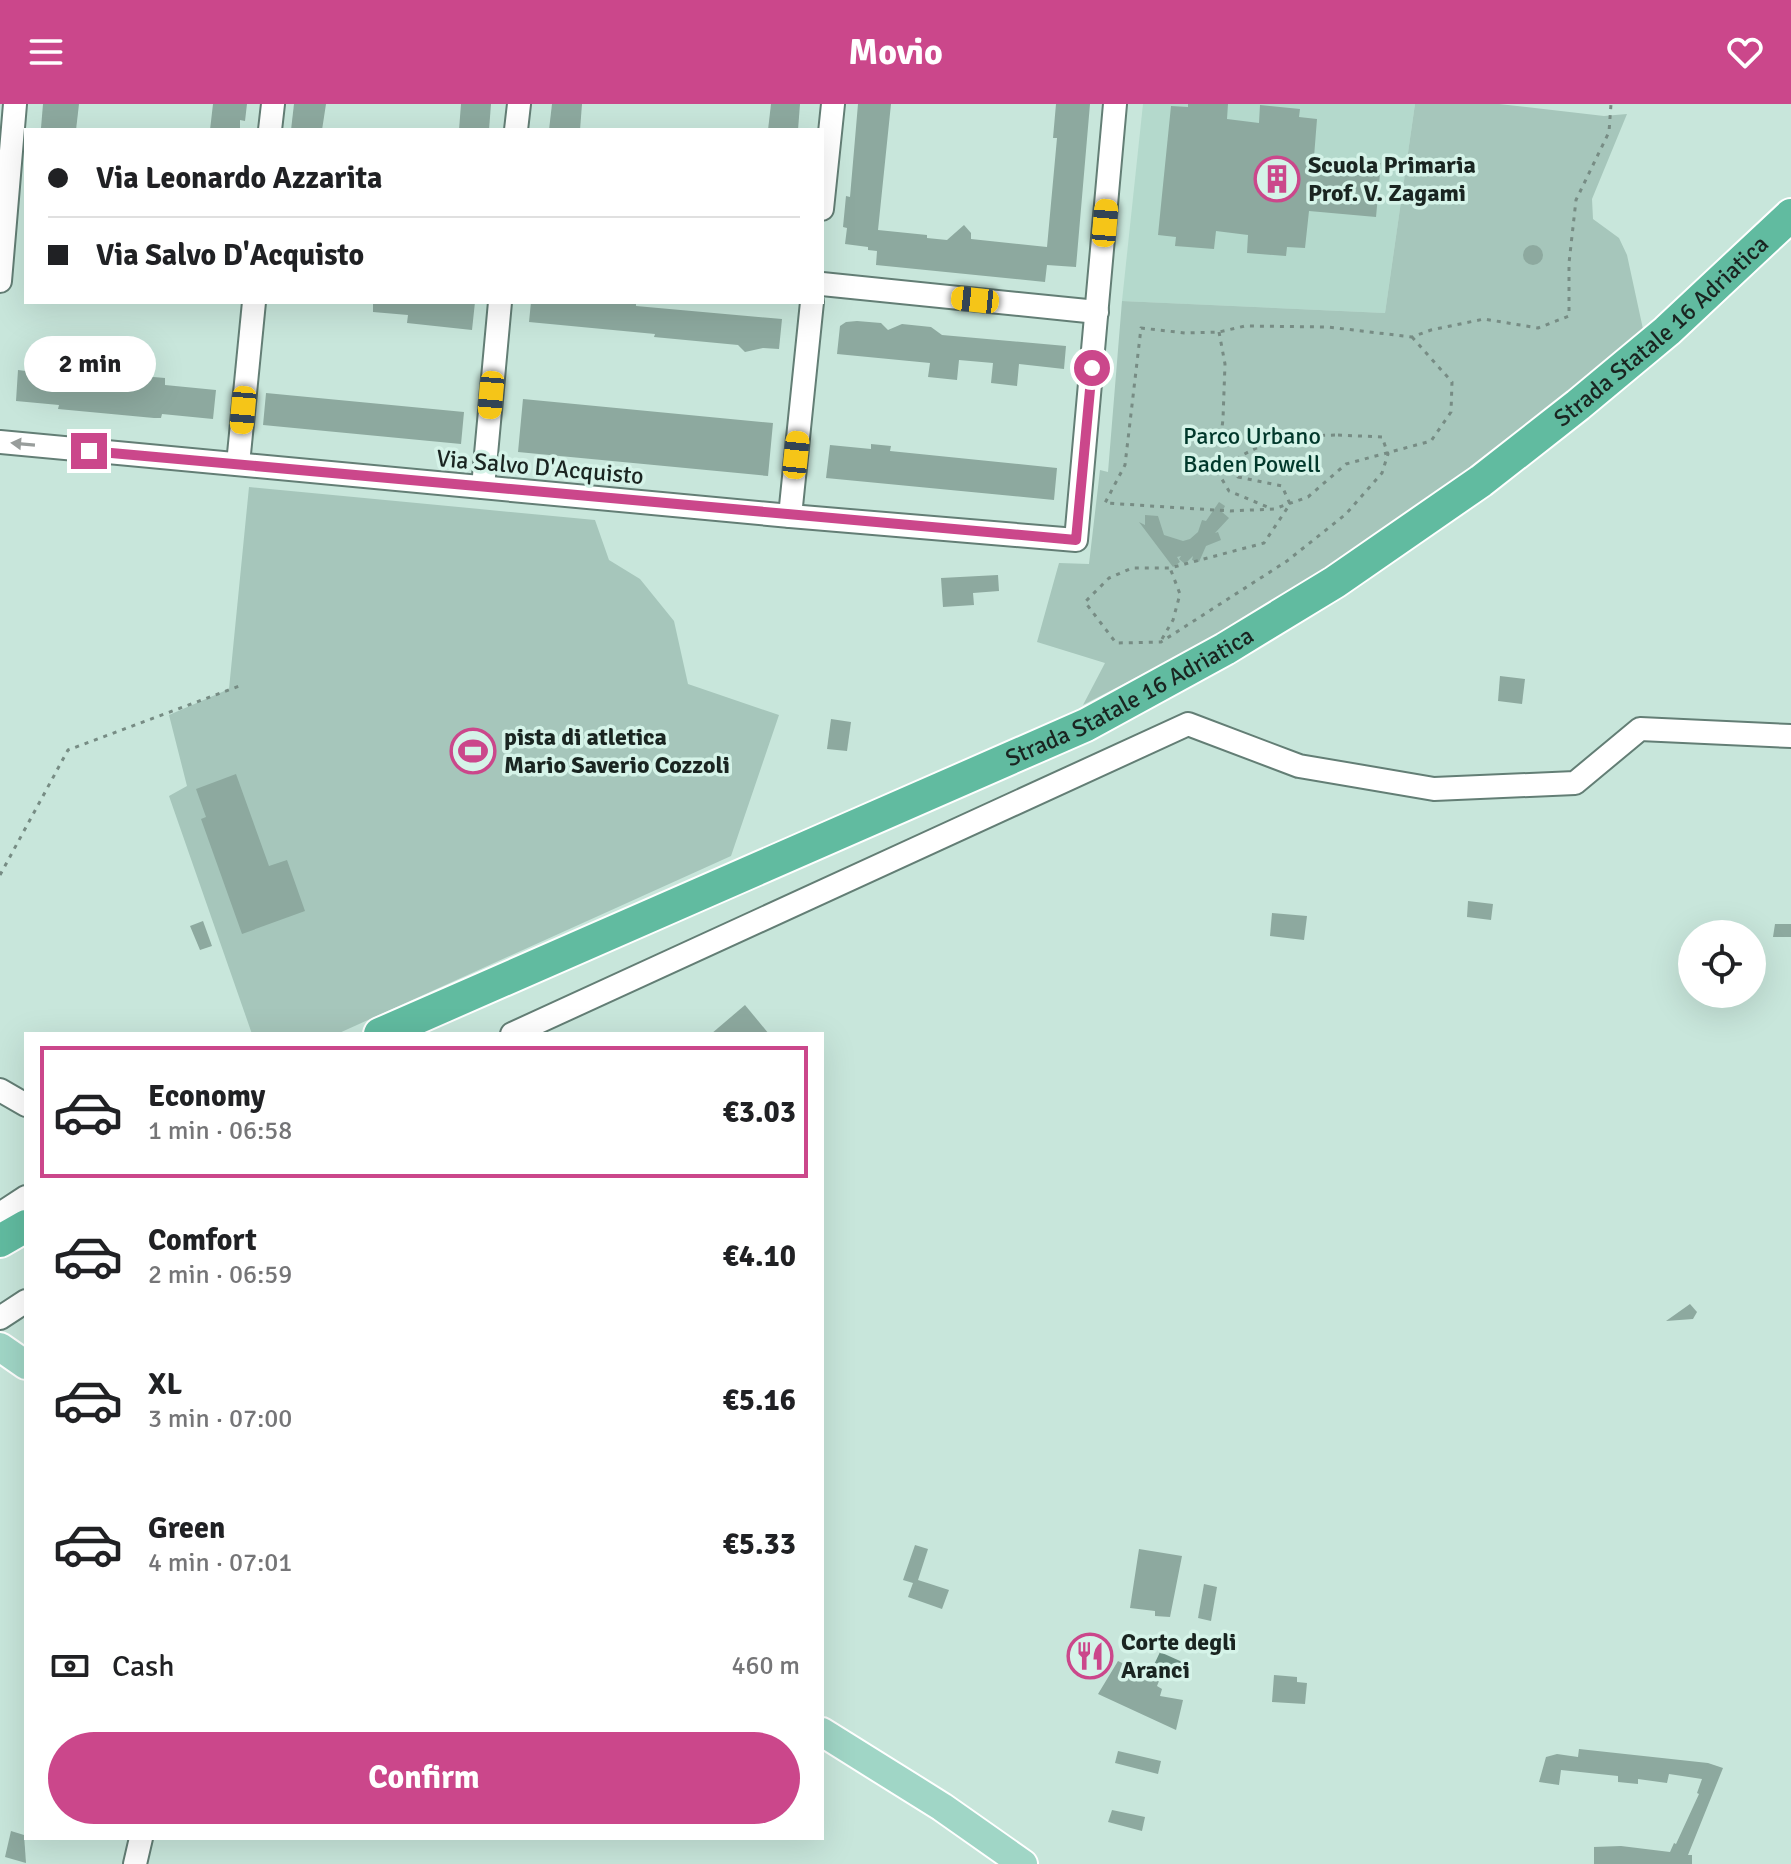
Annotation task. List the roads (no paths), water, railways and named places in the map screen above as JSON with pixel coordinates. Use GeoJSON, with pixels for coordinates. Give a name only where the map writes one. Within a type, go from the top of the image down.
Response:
{"type":"FeatureCollection","features":[{"type":"Feature","properties":{"kind":"highway","name":"Strada Statale 16 Adriatica"},"geometry":{"type":"LineString","coordinates":[[385,1032],[1086,725],[1225,649],[1335,582],[1481,481],[1667,331],[1791,215]]}},
{"type":"Feature","properties":{"kind":"highway","name":"Strada Statale 16 Adriatica"},"geometry":{"type":"LineString","coordinates":[[434,1032],[1097,744],[1235,669],[1410,558],[1548,457],[1679,348],[1791,245]]}},
{"type":"Feature","properties":{"kind":"highway"},"geometry":{"type":"LineString","coordinates":[[0,1241],[24,1227]]}},
{"type":"Feature","properties":{"kind":"highway"},"geometry":{"type":"LineString","coordinates":[[0,1260],[24,1246]]}},
{"type":"Feature","properties":{"kind":"main road"},"geometry":{"type":"LineString","coordinates":[[0,1347],[24,1364]]}},
{"type":"Feature","properties":{"kind":"main road"},"geometry":{"type":"LineString","coordinates":[[824,1733],[942,1807],[1023,1864]]}},
{"type":"Feature","properties":{"kind":"street"},"geometry":{"type":"LineString","coordinates":[[0,281],[11,204],[15,104]]}},
{"type":"Feature","properties":{"kind":"street"},"geometry":{"type":"LineString","coordinates":[[270,128],[273,104]]}},
{"type":"Feature","properties":{"kind":"street"},"geometry":{"type":"LineString","coordinates":[[516,128],[519,104]]}},
{"type":"Feature","properties":{"kind":"street"},"geometry":{"type":"LineString","coordinates":[[824,190],[833,104]]}},
{"type":"Feature","properties":{"kind":"street"},"geometry":{"type":"LineString","coordinates":[[824,284],[1097,312],[1115,104]]}},
{"type":"Feature","properties":{"kind":"street"},"geometry":{"type":"LineString","coordinates":[[238,464],[254,304]]}},
{"type":"Feature","properties":{"kind":"street"},"geometry":{"type":"LineString","coordinates":[[483,487],[500,304]]}},
{"type":"Feature","properties":{"kind":"street"},"geometry":{"type":"LineString","coordinates":[[790,516],[812,304]]}},
{"type":"Feature","properties":{"kind":"street","name":"Via Salvo D'Acquisto"},"geometry":{"type":"LineString","coordinates":[[0,442],[1076,540],[1097,312]]}},
{"type":"Feature","properties":{"kind":"street"},"geometry":{"type":"LineString","coordinates":[[516,1032],[1188,724],[1299,766],[1434,789],[1575,783],[1640,729],[1791,736]]}},
{"type":"Feature","properties":{"kind":"street"},"geometry":{"type":"LineString","coordinates":[[0,1090],[24,1104]]}},
{"type":"Feature","properties":{"kind":"street"},"geometry":{"type":"LineString","coordinates":[[0,1214],[24,1198]]}},
{"type":"Feature","properties":{"kind":"street"},"geometry":{"type":"LineString","coordinates":[[0,1318],[24,1302]]}},
{"type":"Feature","properties":{"kind":"street"},"geometry":{"type":"LineString","coordinates":[[135,1864],[141,1840]]}},
{"type":"Feature","properties":{"kind":"place","name":"Scuola Primaria Prof. V. Zagami"},"geometry":{"type":"Point","coordinates":[1277,179]}},
{"type":"Feature","properties":{"kind":"place","name":"pista di atletica Mario Saverio Cozzoli"},"geometry":{"type":"Point","coordinates":[473,751]}},
{"type":"Feature","properties":{"kind":"place","name":"Corte degli Aranci"},"geometry":{"type":"Point","coordinates":[1090,1656]}},
{"type":"Feature","properties":{"kind":"park label","name":"Parco Urbano Baden Powell"},"geometry":{"type":"Point","coordinates":[1252,450]}}]}
